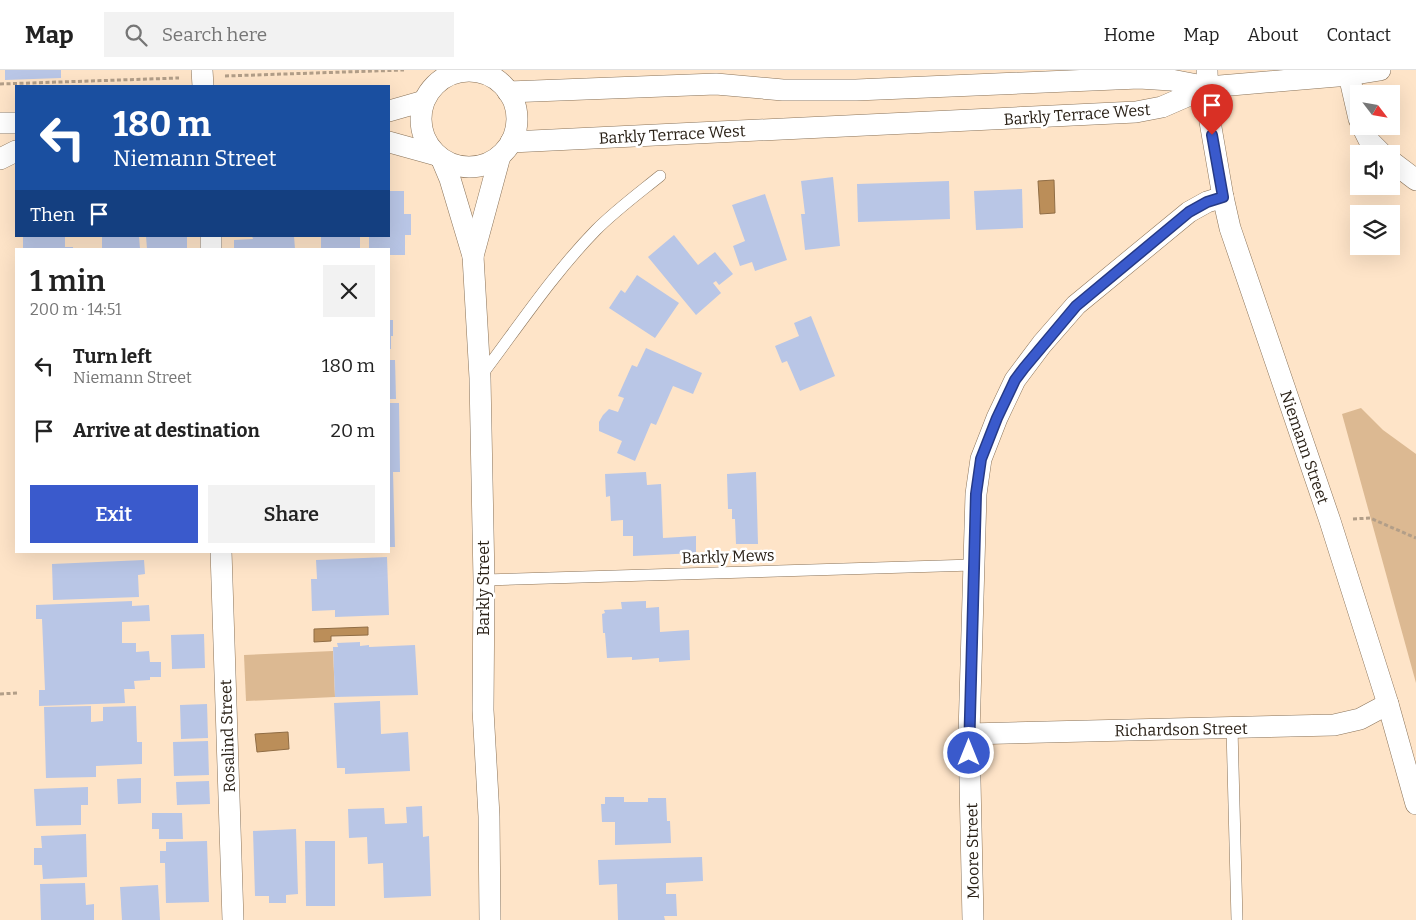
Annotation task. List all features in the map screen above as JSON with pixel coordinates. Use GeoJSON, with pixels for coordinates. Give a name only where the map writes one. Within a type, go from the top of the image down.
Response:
{"type":"FeatureCollection","features":[{"type":"Feature","properties":{"kind":"street"},"geometry":{"type":"LineString","coordinates":[[1207,79],[1349,75],[1380,70]]}},
{"type":"Feature","properties":{"kind":"street"},"geometry":{"type":"LineString","coordinates":[[390,110],[445,78],[459,72],[474,72],[487,73],[500,83],[508,92],[514,104],[516,117],[515,130],[505,149],[486,164],[472,167],[457,166],[439,157],[390,142]]}},
{"type":"Feature","properties":{"kind":"street"},"geometry":{"type":"LineString","coordinates":[[1349,75],[1351,85]]}},
{"type":"Feature","properties":{"kind":"street","name":"Barkly Terrace West"},"geometry":{"type":"LineString","coordinates":[[508,92],[716,84],[791,90],[856,90],[1139,78],[1172,80],[1207,79]]}},
{"type":"Feature","properties":{"kind":"street","name":"Barkly Terrace West"},"geometry":{"type":"LineString","coordinates":[[505,149],[1136,112],[1162,107],[1207,79]]}},
{"type":"Feature","properties":{"kind":"street","name":"Niemann Street"},"geometry":{"type":"LineString","coordinates":[[1207,79],[1208,110],[1223,197],[1233,237],[1330,520],[1388,704],[1416,804]]}},
{"type":"Feature","properties":{"kind":"street"},"geometry":{"type":"LineString","coordinates":[[431,86],[421,115],[422,130],[427,144],[439,157]]}},
{"type":"Feature","properties":{"kind":"street"},"geometry":{"type":"LineString","coordinates":[[0,123],[15,123]]}},
{"type":"Feature","properties":{"kind":"street","name":"Barkly Street"},"geometry":{"type":"LineString","coordinates":[[473,256],[505,149]]}},
{"type":"Feature","properties":{"kind":"street"},"geometry":{"type":"LineString","coordinates":[[0,160],[15,152]]}},
{"type":"Feature","properties":{"kind":"street","name":"Barkly Street"},"geometry":{"type":"LineString","coordinates":[[439,157],[450,179],[473,256],[480,378],[484,580],[483,710],[489,816],[490,920]]}},
{"type":"Feature","properties":{"kind":"street"},"geometry":{"type":"LineString","coordinates":[[1400,168],[1416,180]]}},
{"type":"Feature","properties":{"kind":"street","name":"Moore Street"},"geometry":{"type":"LineString","coordinates":[[973,920],[969,734],[976,494],[981,459],[997,418],[1015,380],[1042,344],[1076,306],[1189,212],[1207,202],[1223,197]]}},
{"type":"Feature","properties":{"kind":"street","name":"Rosalind Street"},"geometry":{"type":"LineString","coordinates":[[221,553],[233,920]]}},
{"type":"Feature","properties":{"kind":"street","name":"Richardson Street"},"geometry":{"type":"LineString","coordinates":[[969,734],[1334,726],[1360,719],[1388,704]]}},
{"type":"Feature","properties":{"kind":"lane"},"geometry":{"type":"LineString","coordinates":[[480,378],[551,282],[579,249],[608,218],[660,176]]}},
{"type":"Feature","properties":{"kind":"lane","name":"Barkly Mews"},"geometry":{"type":"LineString","coordinates":[[484,580],[973,565]]}},
{"type":"Feature","properties":{"kind":"lane"},"geometry":{"type":"LineString","coordinates":[[1232,728],[1237,920]]}},
{"type":"Feature","properties":{"kind":"path"},"geometry":{"type":"LineString","coordinates":[[0,84],[404,70]]}},
{"type":"Feature","properties":{"kind":"path"},"geometry":{"type":"LineString","coordinates":[[1330,520],[1370,518],[1416,538]]}},
{"type":"Feature","properties":{"kind":"path"},"geometry":{"type":"LineString","coordinates":[[0,694],[17,693]]}},
{"type":"Feature","properties":{"kind":"shaded area"},"geometry":{"type":"Polygon","coordinates":[[[1054,180],[1055,213],[1040,214],[1038,181],[1054,180]]]}},
{"type":"Feature","properties":{"kind":"shaded area"},"geometry":{"type":"Polygon","coordinates":[[[1361,408],[1383,430],[1416,454],[1416,683],[1342,414],[1361,408]]]}},
{"type":"Feature","properties":{"kind":"shaded area"},"geometry":{"type":"Polygon","coordinates":[[[368,627],[368,635],[331,636],[331,641],[314,642],[314,629],[368,627]]]}},
{"type":"Feature","properties":{"kind":"shaded area"},"geometry":{"type":"Polygon","coordinates":[[[333,651],[335,697],[246,701],[244,655],[333,651]]]}},
{"type":"Feature","properties":{"kind":"shaded area"},"geometry":{"type":"Polygon","coordinates":[[[288,732],[289,749],[257,752],[255,734],[288,732]]]}},
{"type":"Feature","properties":{"kind":"building"},"geometry":{"type":"Polygon","coordinates":[[[5,70],[61,70],[61,78],[5,80],[5,70]]]}},
{"type":"Feature","properties":{"kind":"building"},"geometry":{"type":"Polygon","coordinates":[[[833,177],[840,246],[805,250],[801,214],[805,214],[801,181],[833,177]]]}},
{"type":"Feature","properties":{"kind":"building"},"geometry":{"type":"Polygon","coordinates":[[[949,181],[950,219],[858,222],[857,184],[949,181]]]}},
{"type":"Feature","properties":{"kind":"building"},"geometry":{"type":"Polygon","coordinates":[[[1022,189],[1023,228],[976,230],[974,191],[1022,189]]]}},
{"type":"Feature","properties":{"kind":"building"},"geometry":{"type":"Polygon","coordinates":[[[390,191],[404,191],[404,214],[411,214],[411,235],[405,235],[405,255],[390,255],[390,248],[369,248],[369,237],[390,237],[390,191]]]}},
{"type":"Feature","properties":{"kind":"building"},"geometry":{"type":"Polygon","coordinates":[[[765,194],[787,260],[755,271],[752,262],[740,266],[733,246],[745,241],[732,205],[765,194]]]}},
{"type":"Feature","properties":{"kind":"building"},"geometry":{"type":"Polygon","coordinates":[[[674,235],[698,265],[715,252],[733,274],[719,285],[716,281],[713,283],[721,293],[696,315],[648,257],[674,235]]]}},
{"type":"Feature","properties":{"kind":"building"},"geometry":{"type":"Polygon","coordinates":[[[23,237],[65,237],[65,247],[73,247],[73,248],[23,248],[23,237]]]}},
{"type":"Feature","properties":{"kind":"building"},"geometry":{"type":"Polygon","coordinates":[[[102,237],[139,237],[140,248],[102,248],[102,237]]]}},
{"type":"Feature","properties":{"kind":"building"},"geometry":{"type":"Polygon","coordinates":[[[146,237],[187,237],[187,248],[147,248],[146,237]]]}},
{"type":"Feature","properties":{"kind":"building"},"geometry":{"type":"Polygon","coordinates":[[[252,237],[294,237],[295,248],[234,248],[234,240],[253,239],[252,237]]]}},
{"type":"Feature","properties":{"kind":"building"},"geometry":{"type":"Polygon","coordinates":[[[321,237],[360,237],[360,248],[321,248],[321,237]]]}},
{"type":"Feature","properties":{"kind":"building"},"geometry":{"type":"Polygon","coordinates":[[[637,275],[679,303],[655,338],[609,308],[621,290],[625,293],[637,275]]]}},
{"type":"Feature","properties":{"kind":"building"},"geometry":{"type":"Polygon","coordinates":[[[811,316],[835,376],[800,391],[787,361],[782,363],[775,346],[799,336],[794,323],[811,316]]]}},
{"type":"Feature","properties":{"kind":"building"},"geometry":{"type":"Polygon","coordinates":[[[390,320],[393,320],[393,336],[391,336],[391,349],[390,320]]]}},
{"type":"Feature","properties":{"kind":"building"},"geometry":{"type":"Polygon","coordinates":[[[646,348],[702,373],[693,394],[673,386],[656,425],[651,423],[635,461],[617,453],[622,441],[599,431],[599,422],[609,409],[618,412],[624,398],[618,396],[632,365],[637,367],[646,348]]]}},
{"type":"Feature","properties":{"kind":"building"},"geometry":{"type":"Polygon","coordinates":[[[390,360],[395,360],[396,399],[390,399],[390,360]]]}},
{"type":"Feature","properties":{"kind":"building"},"geometry":{"type":"Polygon","coordinates":[[[390,403],[399,403],[400,472],[393,472],[395,547],[390,547],[390,403]]]}},
{"type":"Feature","properties":{"kind":"building"},"geometry":{"type":"Polygon","coordinates":[[[646,472],[647,485],[661,484],[663,538],[696,536],[696,553],[633,556],[633,536],[623,536],[623,520],[611,521],[610,496],[606,497],[605,474],[646,472]]]}},
{"type":"Feature","properties":{"kind":"building"},"geometry":{"type":"Polygon","coordinates":[[[756,472],[758,544],[736,544],[735,519],[732,519],[732,509],[728,509],[727,474],[756,472]]]}},
{"type":"Feature","properties":{"kind":"building"},"geometry":{"type":"Polygon","coordinates":[[[387,557],[389,615],[335,617],[335,610],[312,611],[311,579],[317,579],[316,560],[387,557]]]}},
{"type":"Feature","properties":{"kind":"building"},"geometry":{"type":"Polygon","coordinates":[[[144,560],[145,574],[138,575],[139,597],[53,600],[52,564],[144,560]]]}},
{"type":"Feature","properties":{"kind":"building"},"geometry":{"type":"Polygon","coordinates":[[[132,601],[132,606],[149,605],[150,621],[122,622],[122,643],[136,643],[136,652],[149,651],[150,662],[161,662],[161,677],[150,677],[150,680],[134,681],[135,689],[124,689],[125,703],[39,706],[39,690],[45,690],[42,619],[36,619],[36,605],[132,601]]]}},
{"type":"Feature","properties":{"kind":"building"},"geometry":{"type":"Polygon","coordinates":[[[646,601],[646,608],[659,607],[660,632],[689,630],[690,660],[659,662],[659,658],[632,660],[632,657],[607,658],[605,633],[603,633],[602,614],[605,613],[604,610],[622,609],[621,602],[646,601]]]}},
{"type":"Feature","properties":{"kind":"building"},"geometry":{"type":"Polygon","coordinates":[[[204,634],[205,668],[172,669],[171,635],[204,634]]]}},
{"type":"Feature","properties":{"kind":"building"},"geometry":{"type":"Polygon","coordinates":[[[360,642],[360,646],[369,645],[369,647],[415,645],[418,695],[335,697],[333,647],[338,647],[337,643],[360,642]]]}},
{"type":"Feature","properties":{"kind":"building"},"geometry":{"type":"Polygon","coordinates":[[[380,701],[381,734],[408,732],[410,771],[345,774],[345,768],[337,768],[334,703],[380,701]]]}},
{"type":"Feature","properties":{"kind":"building"},"geometry":{"type":"Polygon","coordinates":[[[207,704],[208,738],[181,739],[180,705],[207,704]]]}},
{"type":"Feature","properties":{"kind":"building"},"geometry":{"type":"Polygon","coordinates":[[[91,706],[91,722],[103,721],[103,707],[136,706],[137,742],[142,742],[142,764],[96,766],[96,777],[46,778],[44,707],[91,706]]]}},
{"type":"Feature","properties":{"kind":"building"},"geometry":{"type":"Polygon","coordinates":[[[208,741],[209,775],[174,776],[173,742],[208,741]]]}},
{"type":"Feature","properties":{"kind":"building"},"geometry":{"type":"Polygon","coordinates":[[[141,778],[141,803],[118,804],[117,779],[141,778]]]}},
{"type":"Feature","properties":{"kind":"building"},"geometry":{"type":"Polygon","coordinates":[[[209,781],[210,804],[177,805],[176,782],[209,781]]]}},
{"type":"Feature","properties":{"kind":"building"},"geometry":{"type":"Polygon","coordinates":[[[88,787],[88,805],[81,805],[81,825],[36,826],[34,789],[88,787]]]}},
{"type":"Feature","properties":{"kind":"building"},"geometry":{"type":"Polygon","coordinates":[[[605,797],[624,797],[624,802],[648,802],[648,798],[666,798],[667,821],[670,821],[671,843],[615,845],[615,822],[602,822],[601,804],[605,804],[605,797]]]}},
{"type":"Feature","properties":{"kind":"building"},"geometry":{"type":"Polygon","coordinates":[[[422,806],[423,837],[429,836],[431,896],[384,898],[383,863],[368,864],[367,837],[349,838],[348,809],[384,808],[385,824],[407,823],[406,807],[422,806]]]}},
{"type":"Feature","properties":{"kind":"building"},"geometry":{"type":"Polygon","coordinates":[[[152,813],[182,813],[183,839],[159,839],[159,829],[152,829],[152,813]]]}},
{"type":"Feature","properties":{"kind":"building"},"geometry":{"type":"Polygon","coordinates":[[[296,829],[298,894],[286,895],[286,903],[269,903],[269,896],[255,896],[253,831],[296,829]]]}},
{"type":"Feature","properties":{"kind":"building"},"geometry":{"type":"Polygon","coordinates":[[[86,834],[87,877],[43,879],[42,865],[34,865],[34,848],[42,848],[41,836],[86,834]]]}},
{"type":"Feature","properties":{"kind":"building"},"geometry":{"type":"Polygon","coordinates":[[[207,841],[209,902],[166,903],[165,863],[160,863],[160,851],[166,851],[166,842],[207,841]]]}},
{"type":"Feature","properties":{"kind":"building"},"geometry":{"type":"Polygon","coordinates":[[[305,841],[335,841],[335,906],[306,906],[305,841]]]}},
{"type":"Feature","properties":{"kind":"building"},"geometry":{"type":"Polygon","coordinates":[[[702,857],[703,881],[666,883],[666,894],[676,894],[677,916],[664,916],[665,920],[618,920],[617,884],[599,885],[598,860],[702,857]]]}},
{"type":"Feature","properties":{"kind":"building"},"geometry":{"type":"Polygon","coordinates":[[[85,883],[86,905],[94,904],[94,920],[41,920],[40,884],[85,883]]]}},
{"type":"Feature","properties":{"kind":"building"},"geometry":{"type":"Polygon","coordinates":[[[158,885],[160,920],[122,920],[120,887],[158,885]]]}},
{"type":"Feature","properties":{"kind":"route"},"geometry":{"type":"LineString","coordinates":[[969,753],[976,494],[981,459],[997,418],[1015,380],[1042,344],[1076,306],[1189,212],[1207,202],[1223,197],[1212,135]]}}]}
